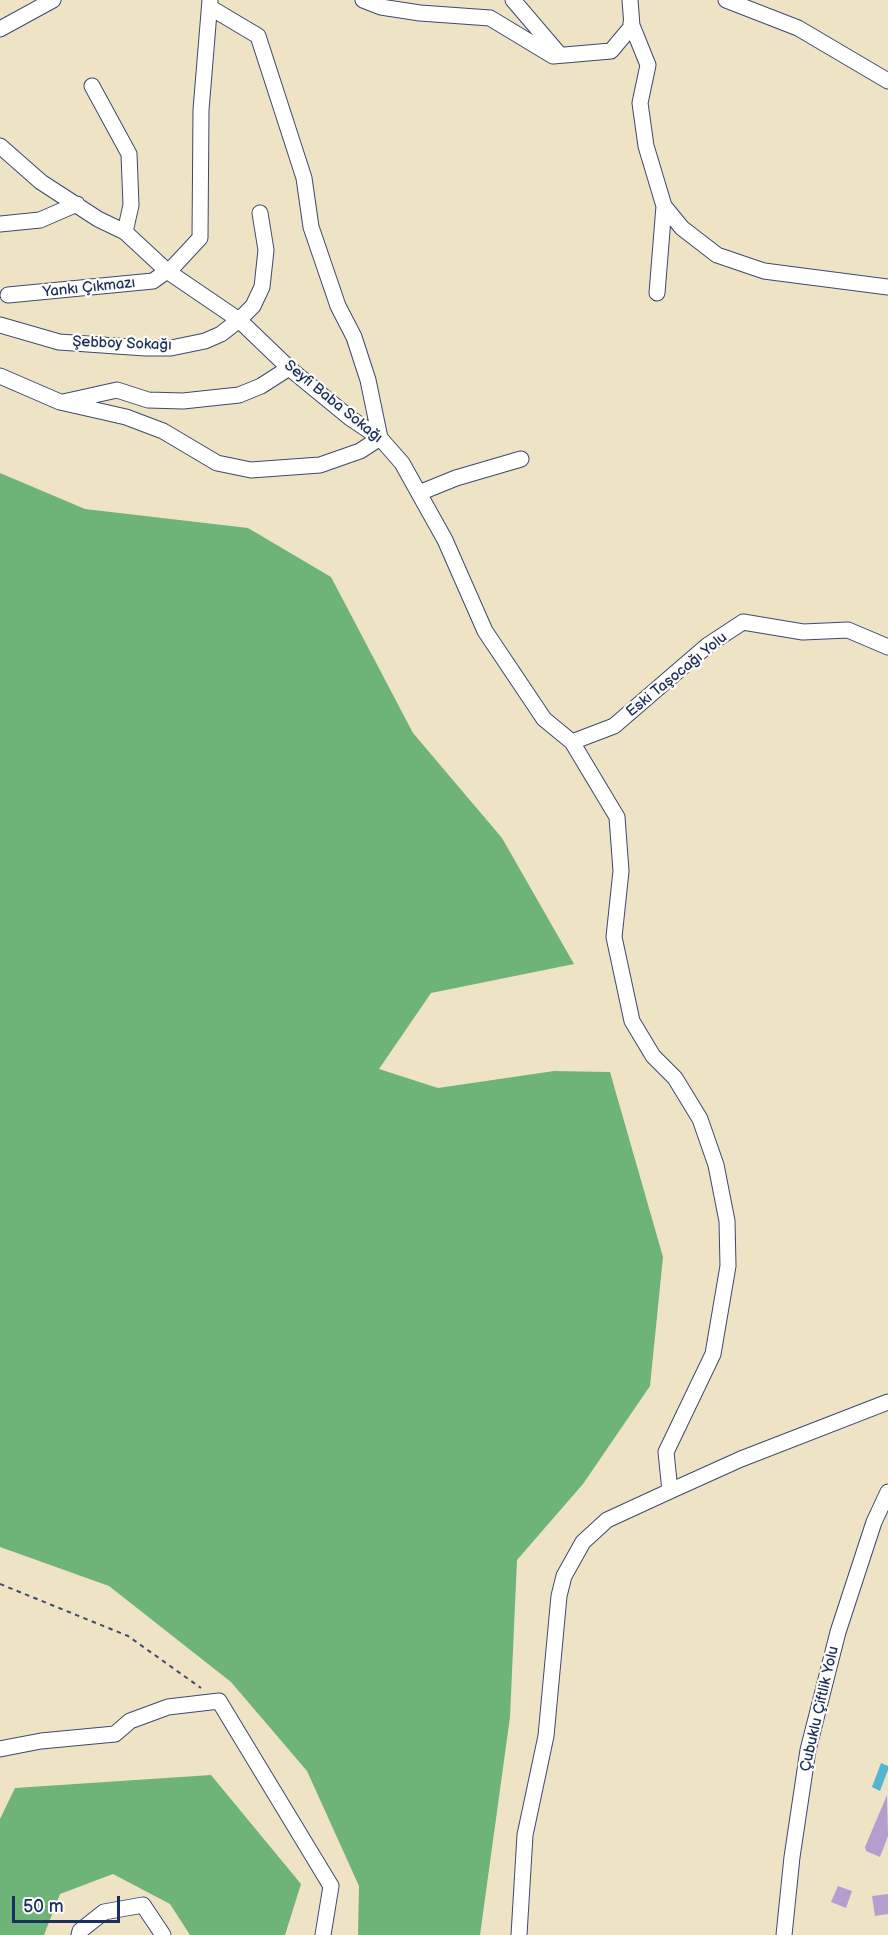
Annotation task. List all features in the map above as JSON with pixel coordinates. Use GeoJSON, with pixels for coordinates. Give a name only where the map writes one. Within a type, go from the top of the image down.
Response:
{"type":"FeatureCollection","features":[{"type":"Feature","properties":{"kind":"street"},"geometry":{"type":"LineString","coordinates":[[0,29],[53,0]]}},
{"type":"Feature","properties":{"kind":"street"},"geometry":{"type":"LineString","coordinates":[[363,0],[381,7],[420,13],[489,18],[553,56],[612,51],[632,23]]}},
{"type":"Feature","properties":{"kind":"street"},"geometry":{"type":"LineString","coordinates":[[513,0],[560,55]]}},
{"type":"Feature","properties":{"kind":"street"},"geometry":{"type":"LineString","coordinates":[[630,0],[632,23],[648,65],[640,103],[646,146],[664,206],[657,293]]}},
{"type":"Feature","properties":{"kind":"street"},"geometry":{"type":"LineString","coordinates":[[726,0],[798,28],[888,81]]}},
{"type":"Feature","properties":{"kind":"street"},"geometry":{"type":"LineString","coordinates":[[0,376],[60,402],[126,417],[164,430],[217,463],[251,470],[320,465],[360,451],[380,438],[368,380],[354,337],[338,306],[311,227],[304,178],[258,36],[210,4],[201,110],[200,238],[166,272]]}},
{"type":"Feature","properties":{"kind":"street"},"geometry":{"type":"LineString","coordinates":[[92,86],[129,154],[131,205],[125,232]]}},
{"type":"Feature","properties":{"kind":"street","name":"Seyfi Baba Sokağı"},"geometry":{"type":"LineString","coordinates":[[0,146],[41,182],[98,219],[125,232],[166,272],[239,320],[289,368],[351,418],[380,438],[402,463],[445,540],[485,631],[544,719],[572,742]]}},
{"type":"Feature","properties":{"kind":"street"},"geometry":{"type":"LineString","coordinates":[[0,224],[40,220],[77,204]]}},
{"type":"Feature","properties":{"kind":"street"},"geometry":{"type":"LineString","coordinates":[[664,206],[682,228],[717,255],[764,272],[888,287]]}},
{"type":"Feature","properties":{"kind":"street","name":"Şebboy Sokağı"},"geometry":{"type":"LineString","coordinates":[[0,325],[59,342],[171,348],[205,341],[221,334],[239,320],[253,306],[262,287],[266,250],[260,213]]}},
{"type":"Feature","properties":{"kind":"street","name":"Yankı Çıkmazı"},"geometry":{"type":"LineString","coordinates":[[8,295],[153,281],[166,272]]}},
{"type":"Feature","properties":{"kind":"street"},"geometry":{"type":"LineString","coordinates":[[60,402],[117,390],[148,400],[183,401],[239,395],[261,386],[289,368]]}},
{"type":"Feature","properties":{"kind":"street"},"geometry":{"type":"LineString","coordinates":[[419,493],[456,478],[521,459]]}},
{"type":"Feature","properties":{"kind":"street","name":"Eski Taşocağı Yolu"},"geometry":{"type":"LineString","coordinates":[[572,742],[614,726],[708,645],[742,622],[802,632],[848,630],[888,647]]}},
{"type":"Feature","properties":{"kind":"street"},"geometry":{"type":"LineString","coordinates":[[572,742],[616,817],[621,871],[614,937],[632,1021],[653,1056],[675,1078],[700,1119],[716,1165],[728,1221],[728,1266],[713,1354],[666,1452],[670,1491]]}},
{"type":"Feature","properties":{"kind":"street"},"geometry":{"type":"LineString","coordinates":[[519,1935],[525,1835],[546,1736],[559,1596],[564,1576],[573,1557],[594,1530],[607,1520],[741,1459],[888,1402]]}},
{"type":"Feature","properties":{"kind":"street","name":"Çubuklu Çiftlik Yolu"},"geometry":{"type":"LineString","coordinates":[[784,1935],[792,1857],[808,1750],[837,1632],[874,1522],[888,1492]]}},
{"type":"Feature","properties":{"kind":"street"},"geometry":{"type":"LineString","coordinates":[[0,1749],[41,1741],[114,1734],[130,1721],[168,1707],[219,1701],[331,1887],[323,1935]]}},
{"type":"Feature","properties":{"kind":"street"},"geometry":{"type":"LineString","coordinates":[[80,1935],[80,1931],[104,1912],[143,1905],[163,1935]]}},
{"type":"Feature","properties":{"kind":"path"},"geometry":{"type":"LineString","coordinates":[[0,1584],[128,1636],[219,1701]]}},
{"type":"Feature","properties":{"kind":"green space"},"geometry":{"type":"Polygon","coordinates":[[[0,473],[85,509],[248,528],[331,577],[413,733],[502,838],[574,964],[431,993],[379,1069],[438,1088],[554,1071],[610,1072],[663,1257],[650,1386],[583,1484],[517,1560],[510,1717],[480,1935],[358,1935],[359,1886],[307,1771],[231,1682],[109,1586],[0,1547],[0,473]]]}},
{"type":"Feature","properties":{"kind":"green space"},"geometry":{"type":"Polygon","coordinates":[[[211,1775],[301,1884],[285,1935],[190,1935],[170,1904],[113,1874],[60,1894],[44,1935],[0,1935],[0,1819],[15,1788],[211,1775]]]}},
{"type":"Feature","properties":{"kind":"water"},"geometry":{"type":"Polygon","coordinates":[[[881,1763],[888,1766],[888,1770],[880,1791],[872,1787],[881,1763]]]}},
{"type":"Feature","properties":{"kind":"building"},"geometry":{"type":"Polygon","coordinates":[[[887,1795],[888,1836],[880,1857],[866,1851],[865,1847],[887,1795]]]}},
{"type":"Feature","properties":{"kind":"building"},"geometry":{"type":"Polygon","coordinates":[[[838,1886],[852,1891],[846,1908],[831,1902],[838,1886]]]}},
{"type":"Feature","properties":{"kind":"building"},"geometry":{"type":"Polygon","coordinates":[[[888,1894],[888,1914],[875,1916],[872,1896],[888,1894]]]}}]}
